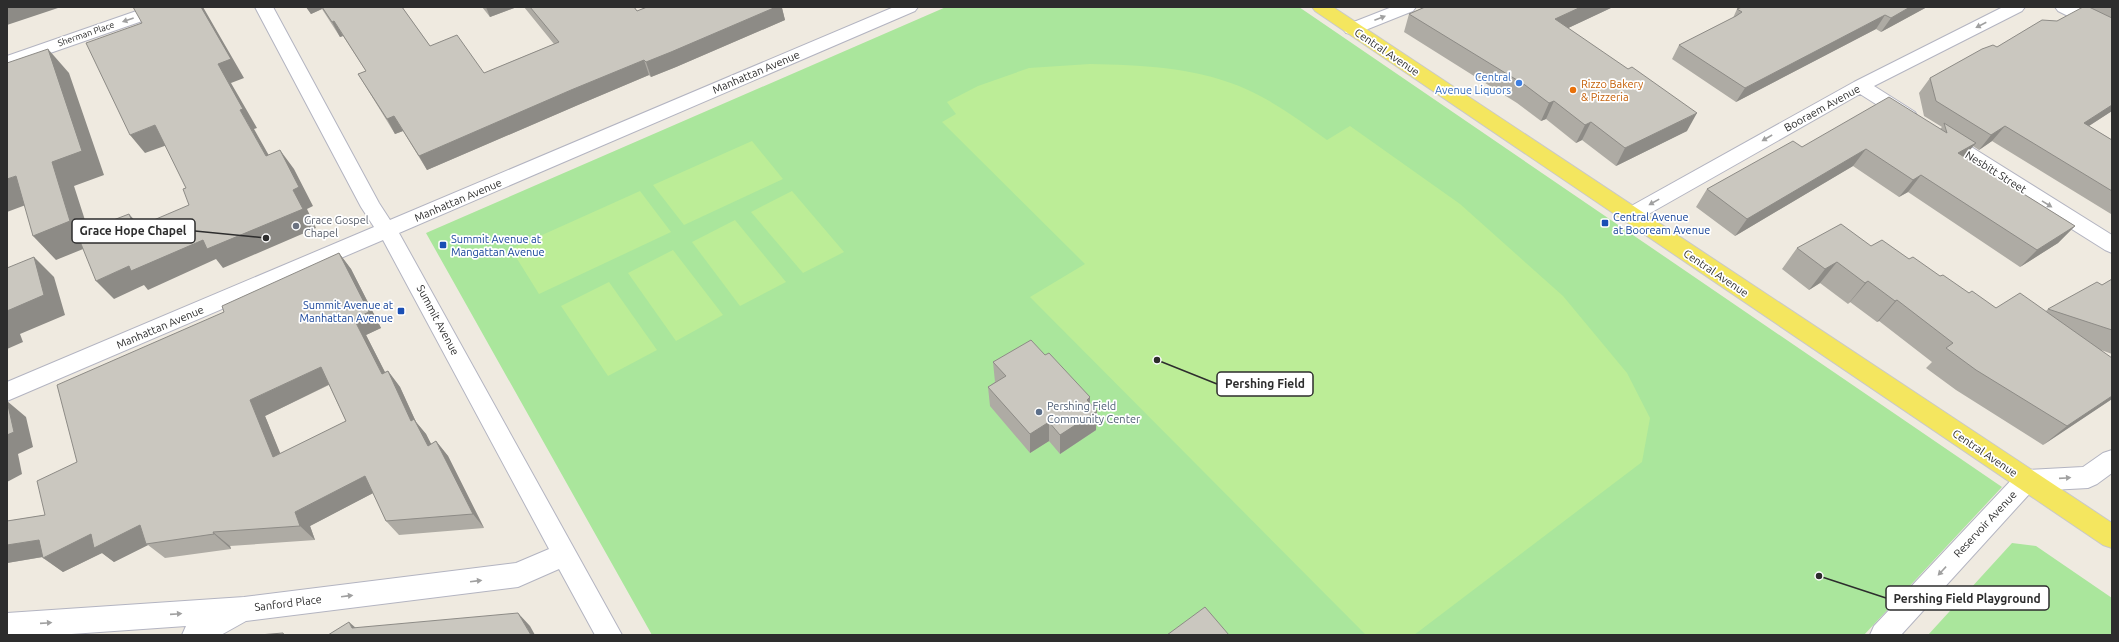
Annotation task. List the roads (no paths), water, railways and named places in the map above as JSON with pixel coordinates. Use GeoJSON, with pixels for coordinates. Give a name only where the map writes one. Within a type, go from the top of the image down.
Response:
{"type":"FeatureCollection","features":[{"type":"Feature","properties":{"kind":"main road","name":"Central Avenue"},"geometry":{"type":"LineString","coordinates":[[1321,7],[2026,481],[2112,537]]}},
{"type":"Feature","properties":{"kind":"street","name":"Sherman Place"},"geometry":{"type":"LineString","coordinates":[[7,62],[165,7]]}},
{"type":"Feature","properties":{"kind":"street","name":"Summit Avenue"},"geometry":{"type":"LineString","coordinates":[[264,7],[371,207],[398,247],[609,635]]}},
{"type":"Feature","properties":{"kind":"street","name":"Manhattan Avenue"},"geometry":{"type":"LineString","coordinates":[[7,392],[909,7]]}},
{"type":"Feature","properties":{"kind":"street"},"geometry":{"type":"LineString","coordinates":[[1352,29],[1407,7]]}},
{"type":"Feature","properties":{"kind":"street","name":"Booraem Avenue"},"geometry":{"type":"LineString","coordinates":[[1631,215],[1860,86],[2016,7]]}},
{"type":"Feature","properties":{"kind":"street"},"geometry":{"type":"LineString","coordinates":[[2064,7],[2112,33]]}},
{"type":"Feature","properties":{"kind":"street","name":"Nesbitt Street"},"geometry":{"type":"LineString","coordinates":[[1860,86],[2112,245]]}},
{"type":"Feature","properties":{"kind":"street","name":"Reservoir Avenue"},"geometry":{"type":"LineString","coordinates":[[1883,635],[2026,481],[2088,477],[2112,460]]}},
{"type":"Feature","properties":{"kind":"street","name":"Sanford Place"},"geometry":{"type":"LineString","coordinates":[[7,626],[244,609],[518,576],[564,554]]}},
{"type":"Feature","properties":{"kind":"street"},"geometry":{"type":"LineString","coordinates":[[195,635],[244,609]]}},
{"type":"Feature","properties":{"kind":"place","name":"Central Avenue Liquors"},"geometry":{"type":"Point","coordinates":[1519,83]}},
{"type":"Feature","properties":{"kind":"place","name":"Rizzo Bakery & Pizzeria"},"geometry":{"type":"Point","coordinates":[1573,90]}},
{"type":"Feature","properties":{"kind":"place","name":"Central Avenue at Booream Avenue"},"geometry":{"type":"Point","coordinates":[1605,223]}},
{"type":"Feature","properties":{"kind":"place","name":"Grace Gospel Chapel"},"geometry":{"type":"Point","coordinates":[296,226]}},
{"type":"Feature","properties":{"kind":"place","name":"Grace Hope Chapel"},"geometry":{"type":"Point","coordinates":[266,238]}},
{"type":"Feature","properties":{"kind":"place","name":"Summit Avenue at Mangattan Avenue"},"geometry":{"type":"Point","coordinates":[443,245]}},
{"type":"Feature","properties":{"kind":"place","name":"Summit Avenue at Manhattan Avenue"},"geometry":{"type":"Point","coordinates":[401,311]}},
{"type":"Feature","properties":{"kind":"place","name":"Pershing Field"},"geometry":{"type":"Point","coordinates":[1157,360]}},
{"type":"Feature","properties":{"kind":"place","name":"Pershing Field Community Center"},"geometry":{"type":"Point","coordinates":[1039,412]}},
{"type":"Feature","properties":{"kind":"place","name":"Pershing Field Playground"},"geometry":{"type":"Point","coordinates":[1819,576]}}]}
